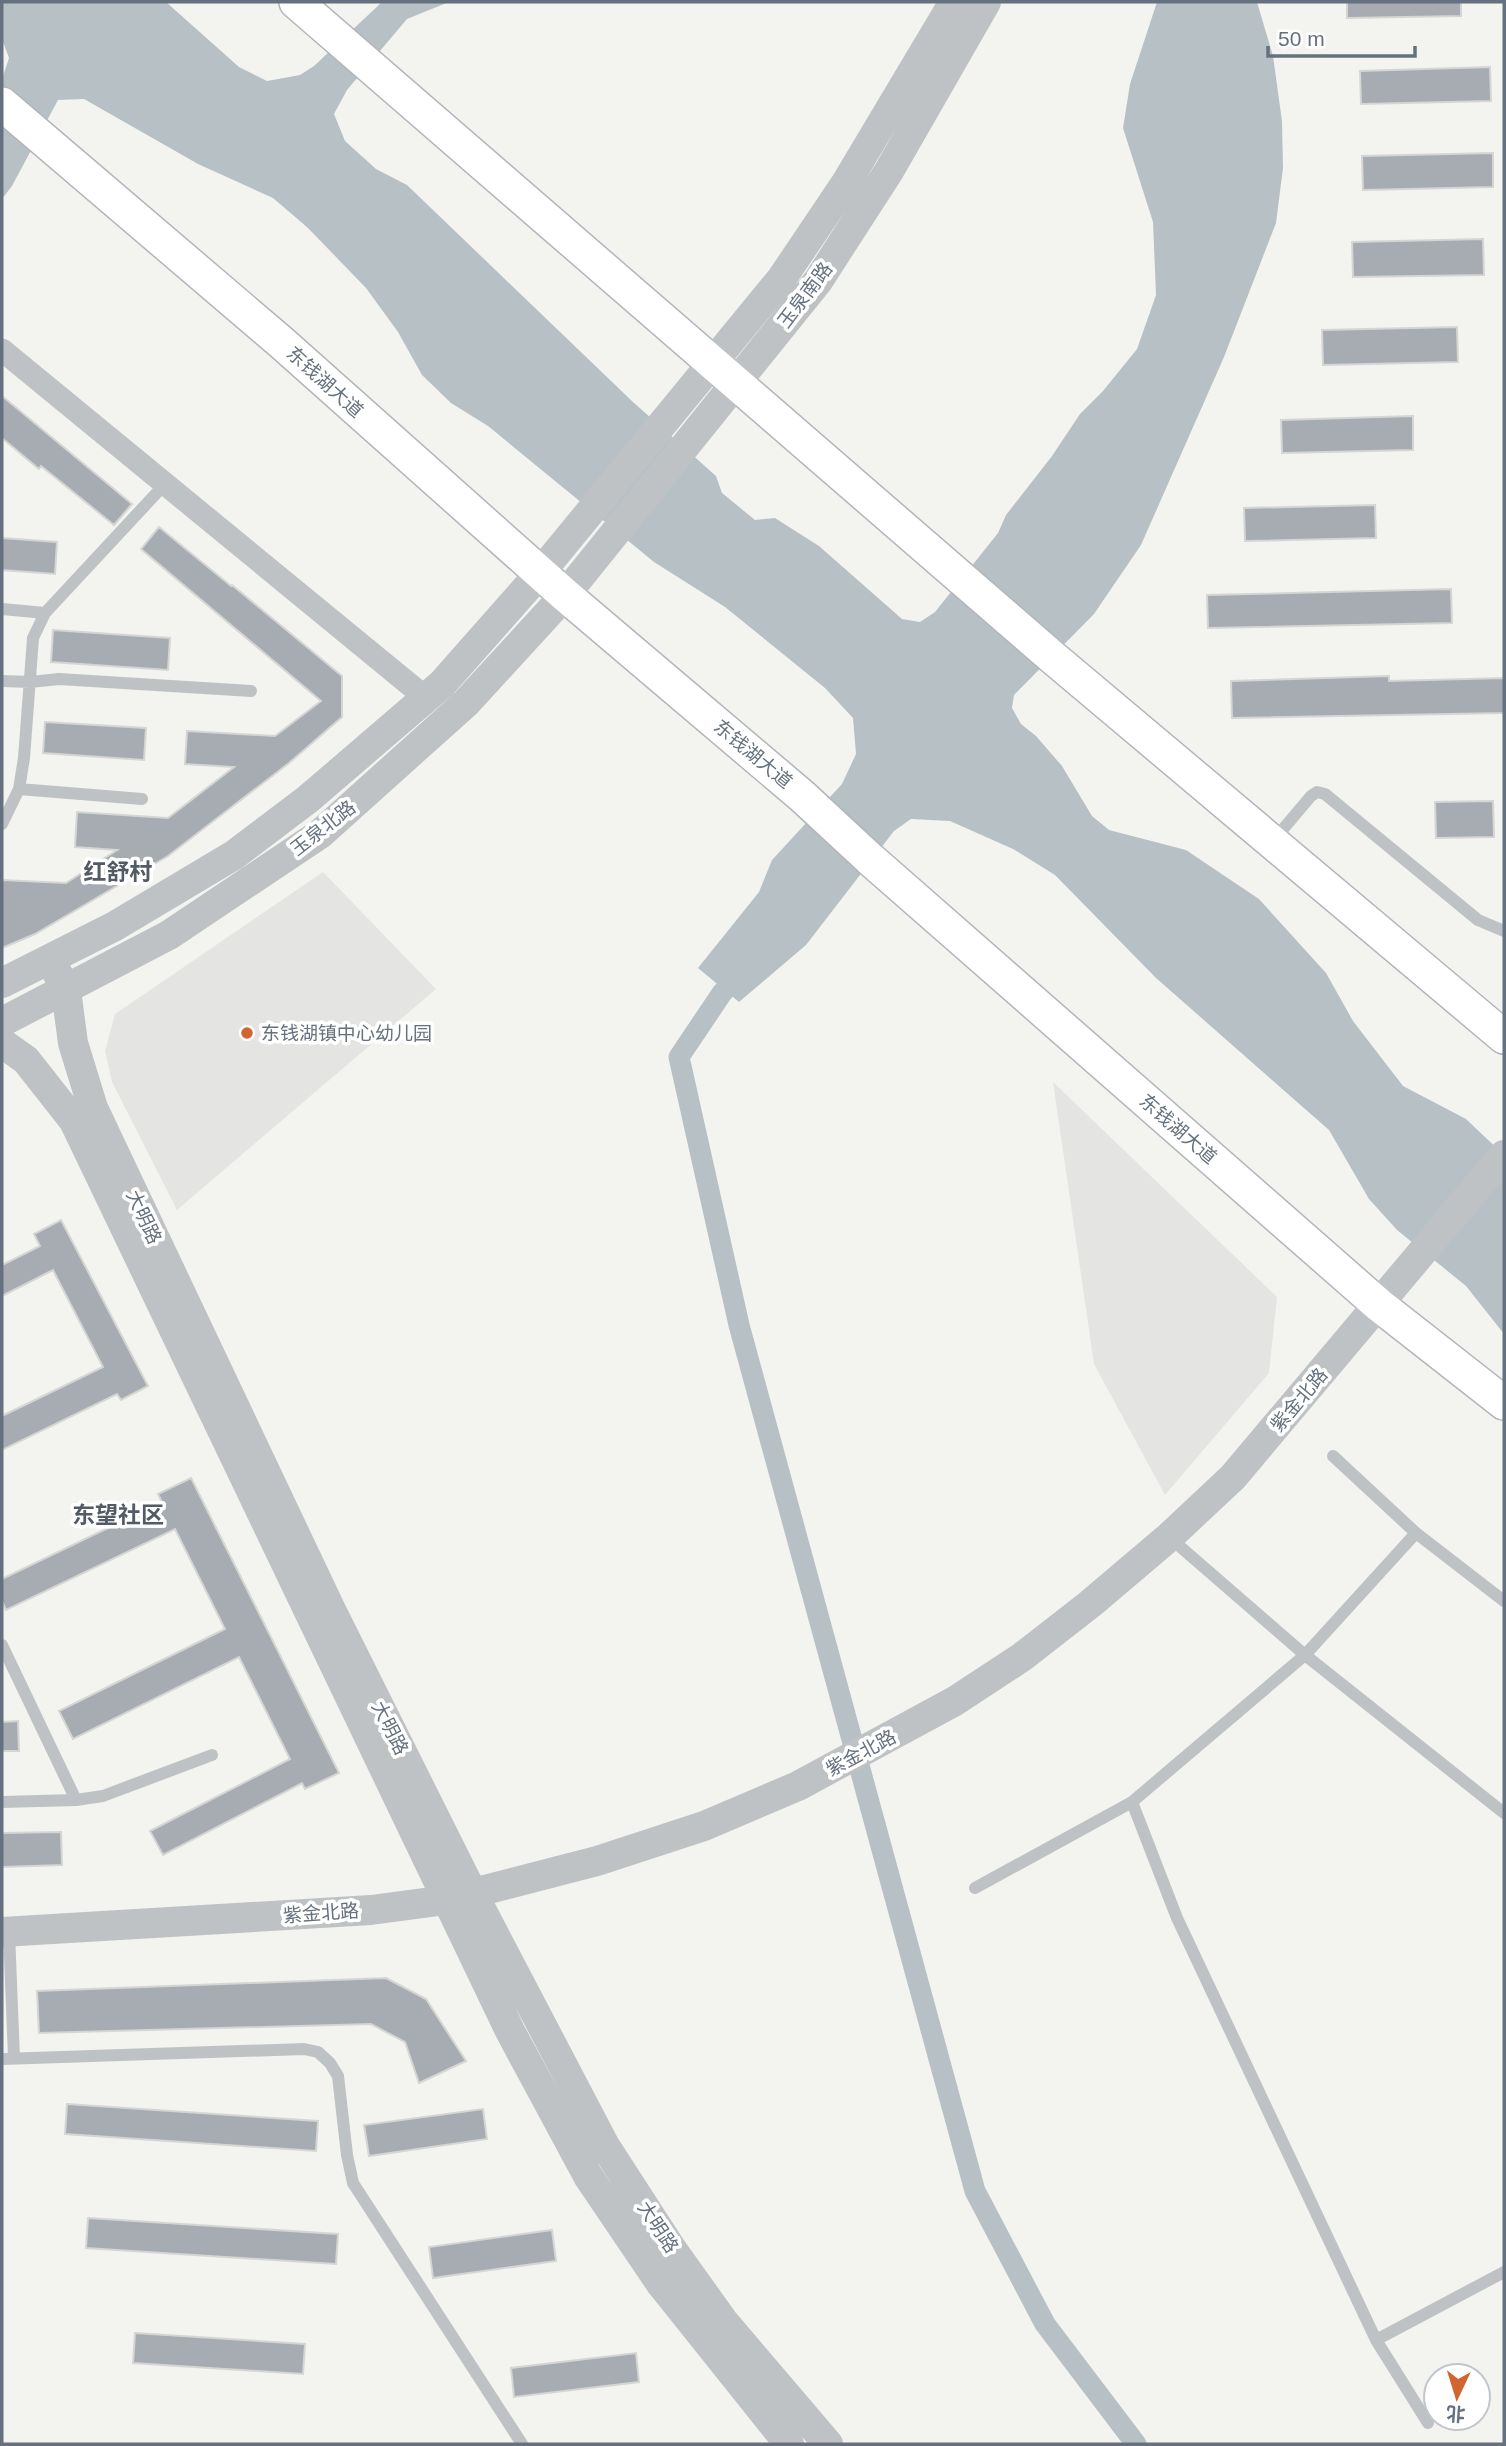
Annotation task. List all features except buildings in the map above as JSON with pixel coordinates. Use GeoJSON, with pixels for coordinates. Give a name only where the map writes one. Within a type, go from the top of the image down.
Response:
{"type":"FeatureCollection","features":[{"type":"Feature","properties":{"kind":"main road"},"geometry":{"type":"LineString","coordinates":[[296,2],[722,384],[957,574],[1504,1037]]}},
{"type":"Feature","properties":{"kind":"main road","name":"东钱湖大道"},"geometry":{"type":"LineString","coordinates":[[2,104],[282,343],[565,595],[802,796],[870,859],[1379,1305],[1504,1403]]}},
{"type":"Feature","properties":{"kind":"street","name":"玉泉南路"},"geometry":{"type":"LineString","coordinates":[[568,539],[684,396],[722,384],[782,278],[846,183],[954,2]]}},
{"type":"Feature","properties":{"kind":"street","name":"玉泉南路"},"geometry":{"type":"LineString","coordinates":[[590,564],[722,384],[818,281],[889,171],[986,2]]}},
{"type":"Feature","properties":{"kind":"street"},"geometry":{"type":"LineString","coordinates":[[2,350],[426,698]]}},
{"type":"Feature","properties":{"kind":"street","name":"玉泉北路"},"geometry":{"type":"LineString","coordinates":[[2,983],[115,926],[234,855],[308,799],[442,684],[568,539]]}},
{"type":"Feature","properties":{"kind":"street","name":"玉泉北路"},"geometry":{"type":"LineString","coordinates":[[2,1022],[169,935],[320,834],[466,703],[590,564]]}},
{"type":"Feature","properties":{"kind":"street","name":"大明路"},"geometry":{"type":"LineString","coordinates":[[50,960],[66,990],[74,1043],[93,1108],[330,1608],[460,1897],[510,2031],[589,2176],[661,2284],[789,2444]]}},
{"type":"Feature","properties":{"kind":"street","name":"大明路"},"geometry":{"type":"LineString","coordinates":[[2,1043],[26,1060],[74,1121],[460,1897],[605,2146],[724,2322],[828,2444]]}},
{"type":"Feature","properties":{"kind":"street","name":"紫金北路"},"geometry":{"type":"LineString","coordinates":[[6,1932],[371,1910],[460,1897],[597,1861],[692,1830],[798,1786],[891,1738],[955,1701],[1022,1657],[1169,1537],[1233,1477],[1504,1155]]}},
{"type":"Feature","properties":{"kind":"lane"},"geometry":{"type":"LineString","coordinates":[[2,824],[8,802],[19,789],[33,638],[45,613],[164,484]]}},
{"type":"Feature","properties":{"kind":"lane"},"geometry":{"type":"LineString","coordinates":[[2,609],[45,613]]}},
{"type":"Feature","properties":{"kind":"lane"},"geometry":{"type":"LineString","coordinates":[[2,681],[59,679],[251,691]]}},
{"type":"Feature","properties":{"kind":"lane"},"geometry":{"type":"LineString","coordinates":[[19,789],[142,799]]}},
{"type":"Feature","properties":{"kind":"lane"},"geometry":{"type":"LineString","coordinates":[[1272,842],[1311,796],[1317,792],[1325,794],[1478,920],[1504,931]]}},
{"type":"Feature","properties":{"kind":"lane"},"geometry":{"type":"LineString","coordinates":[[1333,1456],[1416,1533],[1504,1601]]}},
{"type":"Feature","properties":{"kind":"lane"},"geometry":{"type":"LineString","coordinates":[[975,1888],[1132,1801],[1305,1655],[1416,1533]]}},
{"type":"Feature","properties":{"kind":"lane"},"geometry":{"type":"LineString","coordinates":[[1169,1537],[1305,1655],[1504,1812]]}},
{"type":"Feature","properties":{"kind":"lane"},"geometry":{"type":"LineString","coordinates":[[2,1645],[76,1800]]}},
{"type":"Feature","properties":{"kind":"lane"},"geometry":{"type":"LineString","coordinates":[[2,1802],[76,1800],[103,1796],[212,1755]]}},
{"type":"Feature","properties":{"kind":"lane"},"geometry":{"type":"LineString","coordinates":[[1132,1801],[1177,1918],[1376,2340],[1422,2413]]}},
{"type":"Feature","properties":{"kind":"lane"},"geometry":{"type":"LineString","coordinates":[[6,1932],[8,2059],[304,2049],[318,2052],[331,2063],[338,2076],[353,2183],[522,2444]]}},
{"type":"Feature","properties":{"kind":"lane"},"geometry":{"type":"LineString","coordinates":[[1376,2340],[1504,2272]]}},
{"type":"Feature","properties":{"kind":"shaded area"},"geometry":{"type":"Polygon","coordinates":[[[2,2],[166,2],[239,67],[267,81],[300,75],[314,66],[382,2],[449,2],[407,19],[347,90],[334,114],[345,141],[376,169],[407,185],[633,402],[716,476],[722,493],[755,520],[775,518],[819,546],[902,619],[920,622],[935,612],[998,533],[1006,515],[1052,456],[1080,414],[1103,391],[1137,349],[1156,295],[1153,222],[1123,128],[1130,84],[1157,2],[1257,2],[1273,56],[1282,121],[1283,168],[1276,223],[1224,357],[1141,545],[1094,614],[1014,695],[1012,708],[1021,724],[1036,736],[1062,766],[1092,816],[1109,830],[1186,850],[1259,899],[1326,973],[1353,1021],[1403,1086],[1466,1119],[1504,1155],[1504,1334],[1466,1286],[1397,1230],[1369,1199],[1329,1130],[1156,978],[1055,875],[1013,849],[950,821],[911,819],[894,831],[806,945],[739,1002],[698,968],[759,892],[772,860],[842,784],[856,754],[853,718],[825,688],[725,607],[654,562],[488,426],[451,403],[422,375],[398,332],[366,288],[308,228],[273,198],[198,164],[84,99],[58,100],[12,186],[2,199],[2,79],[9,58],[2,39],[2,2]]]}},
{"type":"Feature","properties":{"kind":"shaded area","name":"东钱湖镇中心幼儿园"},"geometry":{"type":"Polygon","coordinates":[[[323,872],[436,989],[177,1210],[112,1082],[105,1051],[115,1014],[323,872]]]}},
{"type":"Feature","properties":{"kind":"shaded area"},"geometry":{"type":"Polygon","coordinates":[[[1053,1082],[1277,1297],[1269,1373],[1165,1495],[1094,1364],[1053,1082]]]}},
{"type":"Feature","properties":{"kind":"waterway"},"geometry":{"type":"LineString","coordinates":[[744,969],[722,993],[679,1057],[739,1325],[975,2191],[1045,2324],[1136,2444]]}},
{"type":"Feature","properties":{"kind":"place","name":"东钱湖镇中心幼儿园"},"geometry":{"type":"Point","coordinates":[247,1033]}},
{"type":"Feature","properties":{"kind":"district","name":"红舒村"},"geometry":{"type":"Point","coordinates":[118,872]}},
{"type":"Feature","properties":{"kind":"district","name":"东望社区"},"geometry":{"type":"Point","coordinates":[118,1515]}}]}
